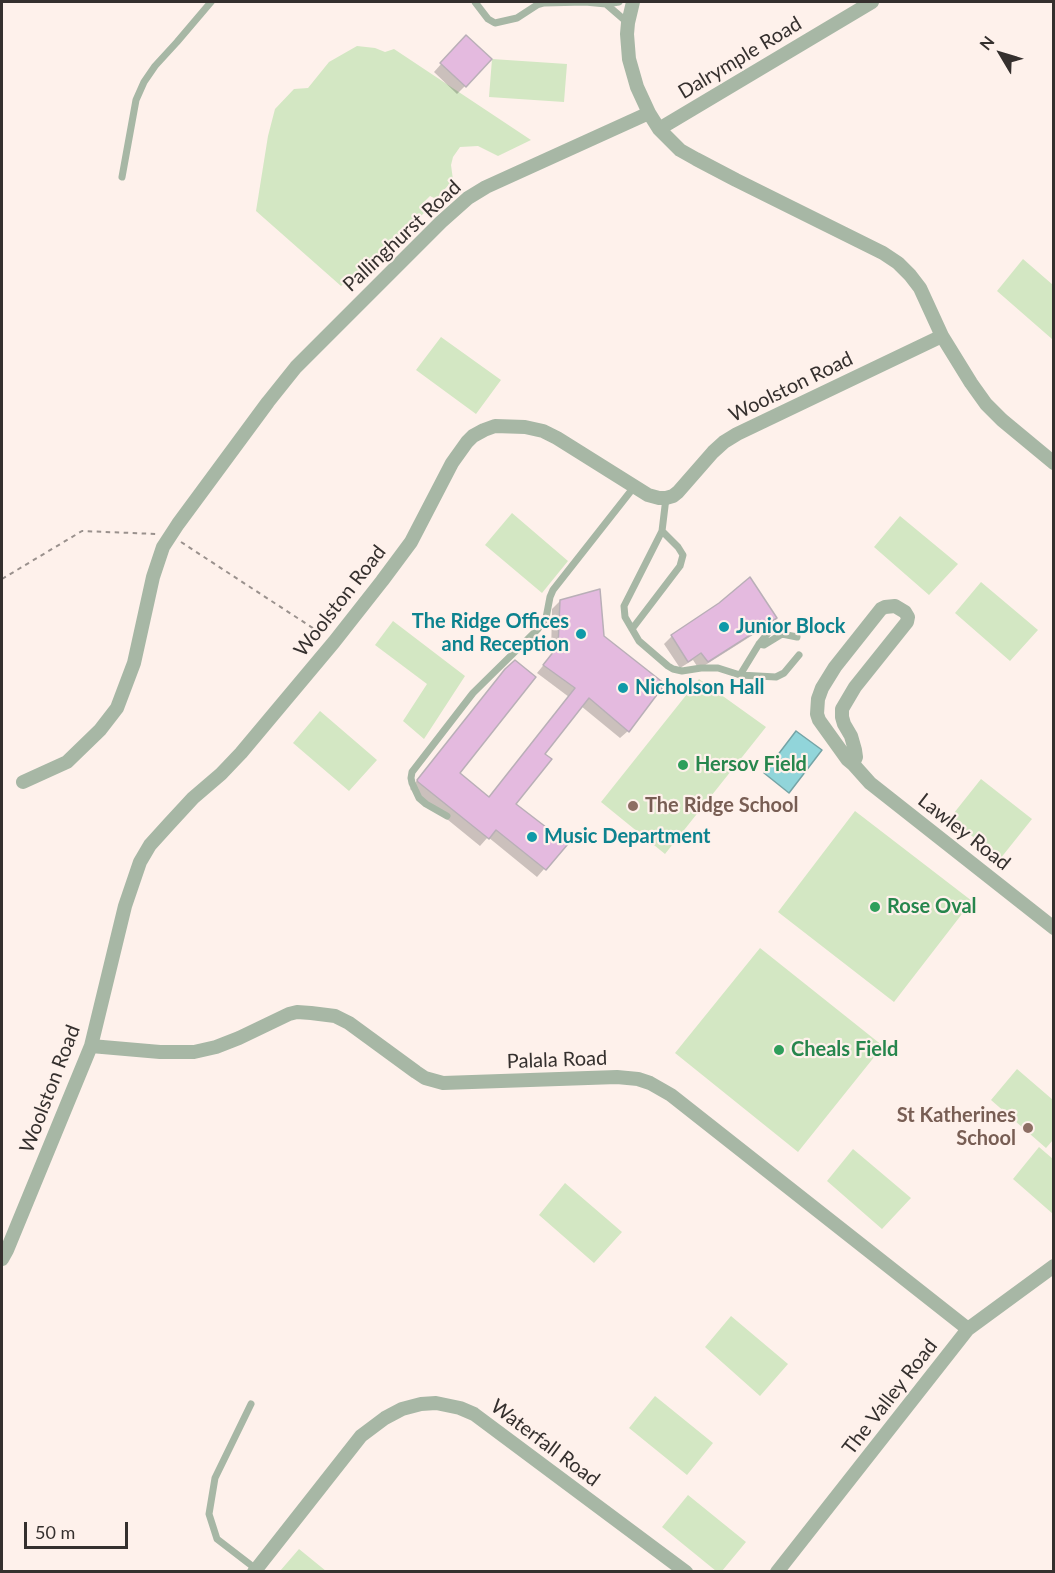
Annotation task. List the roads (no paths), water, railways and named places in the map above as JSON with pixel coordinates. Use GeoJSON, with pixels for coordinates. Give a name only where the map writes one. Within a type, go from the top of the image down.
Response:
{"type":"FeatureCollection","features":[{"type":"Feature","properties":{"kind":"street"},"geometry":{"type":"LineString","coordinates":[[633,2],[627,34],[633,73],[649,113],[659,129],[680,150],[883,253],[898,263],[920,288],[942,336],[986,404],[1002,420],[1053,461]]}},
{"type":"Feature","properties":{"kind":"street","name":"Dalrymple Road"},"geometry":{"type":"LineString","coordinates":[[659,129],[872,2]]}},
{"type":"Feature","properties":{"kind":"street","name":"Pallinghurst Road"},"geometry":{"type":"LineString","coordinates":[[23,782],[67,762],[100,730],[117,708],[134,663],[152,583],[163,547],[233,449],[296,367],[441,222],[468,198],[486,187],[649,113]]}},
{"type":"Feature","properties":{"kind":"street","name":"Woolston Road"},"geometry":{"type":"LineString","coordinates":[[2,1259],[91,1046],[125,906],[145,852],[193,798],[241,753],[382,582],[411,542],[452,463],[473,436],[495,426],[525,427],[543,431],[648,495],[666,498],[678,492],[713,452],[737,434],[942,336]]}},
{"type":"Feature","properties":{"kind":"street","name":"Lawley Road"},"geometry":{"type":"LineString","coordinates":[[853,764],[856,757],[855,750],[844,724],[842,709],[855,687],[907,622],[908,617],[905,612],[895,606],[890,605],[881,609],[835,667],[818,699],[819,720],[847,759],[870,783],[1053,928]]}},
{"type":"Feature","properties":{"kind":"street","name":"Palala Road"},"geometry":{"type":"LineString","coordinates":[[91,1046],[159,1052],[194,1052],[216,1047],[288,1014],[311,1012],[335,1016],[349,1023],[416,1072],[434,1082],[617,1077],[644,1081],[671,1095],[968,1329]]}},
{"type":"Feature","properties":{"kind":"street","name":"The Valley Road"},"geometry":{"type":"LineString","coordinates":[[777,1572],[968,1329],[1053,1266]]}},
{"type":"Feature","properties":{"kind":"street","name":"Waterfall Road"},"geometry":{"type":"LineString","coordinates":[[255,1570],[361,1437],[385,1418],[402,1409],[436,1403],[460,1408],[474,1414],[686,1572]]}},
{"type":"Feature","properties":{"kind":"lane"},"geometry":{"type":"LineString","coordinates":[[122,177],[136,100],[144,82],[155,66],[211,2]]}},
{"type":"Feature","properties":{"kind":"lane"},"geometry":{"type":"LineString","coordinates":[[475,2],[488,19],[495,23],[517,18],[544,3],[606,4],[619,2]]}},
{"type":"Feature","properties":{"kind":"lane"},"geometry":{"type":"LineString","coordinates":[[606,4],[628,23]]}},
{"type":"Feature","properties":{"kind":"lane"},"geometry":{"type":"LineString","coordinates":[[447,816],[419,798],[412,783],[412,772],[473,693],[538,629],[546,618],[553,590],[634,487]]}},
{"type":"Feature","properties":{"kind":"lane"},"geometry":{"type":"LineString","coordinates":[[666,498],[662,531],[624,606],[625,617],[639,640],[673,669],[682,671],[718,668],[740,675],[770,677],[781,675],[799,655]]}},
{"type":"Feature","properties":{"kind":"lane"},"geometry":{"type":"LineString","coordinates":[[632,629],[680,566],[683,555],[662,531]]}},
{"type":"Feature","properties":{"kind":"lane"},"geometry":{"type":"LineString","coordinates":[[740,675],[759,644],[773,627]]}},
{"type":"Feature","properties":{"kind":"lane"},"geometry":{"type":"LineString","coordinates":[[759,644],[764,645],[782,634],[797,637]]}},
{"type":"Feature","properties":{"kind":"lane"},"geometry":{"type":"LineString","coordinates":[[252,1404],[215,1478],[209,1514],[217,1539],[255,1570]]}},
{"type":"Feature","properties":{"kind":"water"},"geometry":{"type":"Polygon","coordinates":[[[796,731],[822,750],[789,793],[764,773],[796,731]]]}},
{"type":"Feature","properties":{"kind":"place","name":"Junior Block"},"geometry":{"type":"Point","coordinates":[724,627]}},
{"type":"Feature","properties":{"kind":"place","name":"The Ridge Offices and Reception"},"geometry":{"type":"Point","coordinates":[581,634]}},
{"type":"Feature","properties":{"kind":"place","name":"Nicholson Hall"},"geometry":{"type":"Point","coordinates":[623,688]}},
{"type":"Feature","properties":{"kind":"place","name":"Hersov Field"},"geometry":{"type":"Point","coordinates":[683,765]}},
{"type":"Feature","properties":{"kind":"place","name":"The Ridge School"},"geometry":{"type":"Point","coordinates":[633,806]}},
{"type":"Feature","properties":{"kind":"place","name":"Music Department"},"geometry":{"type":"Point","coordinates":[532,837]}},
{"type":"Feature","properties":{"kind":"place","name":"Rose Oval"},"geometry":{"type":"Point","coordinates":[875,907]}},
{"type":"Feature","properties":{"kind":"place","name":"Cheals Field"},"geometry":{"type":"Point","coordinates":[779,1050]}},
{"type":"Feature","properties":{"kind":"place","name":"St Katherines School"},"geometry":{"type":"Point","coordinates":[1028,1128]}}]}
